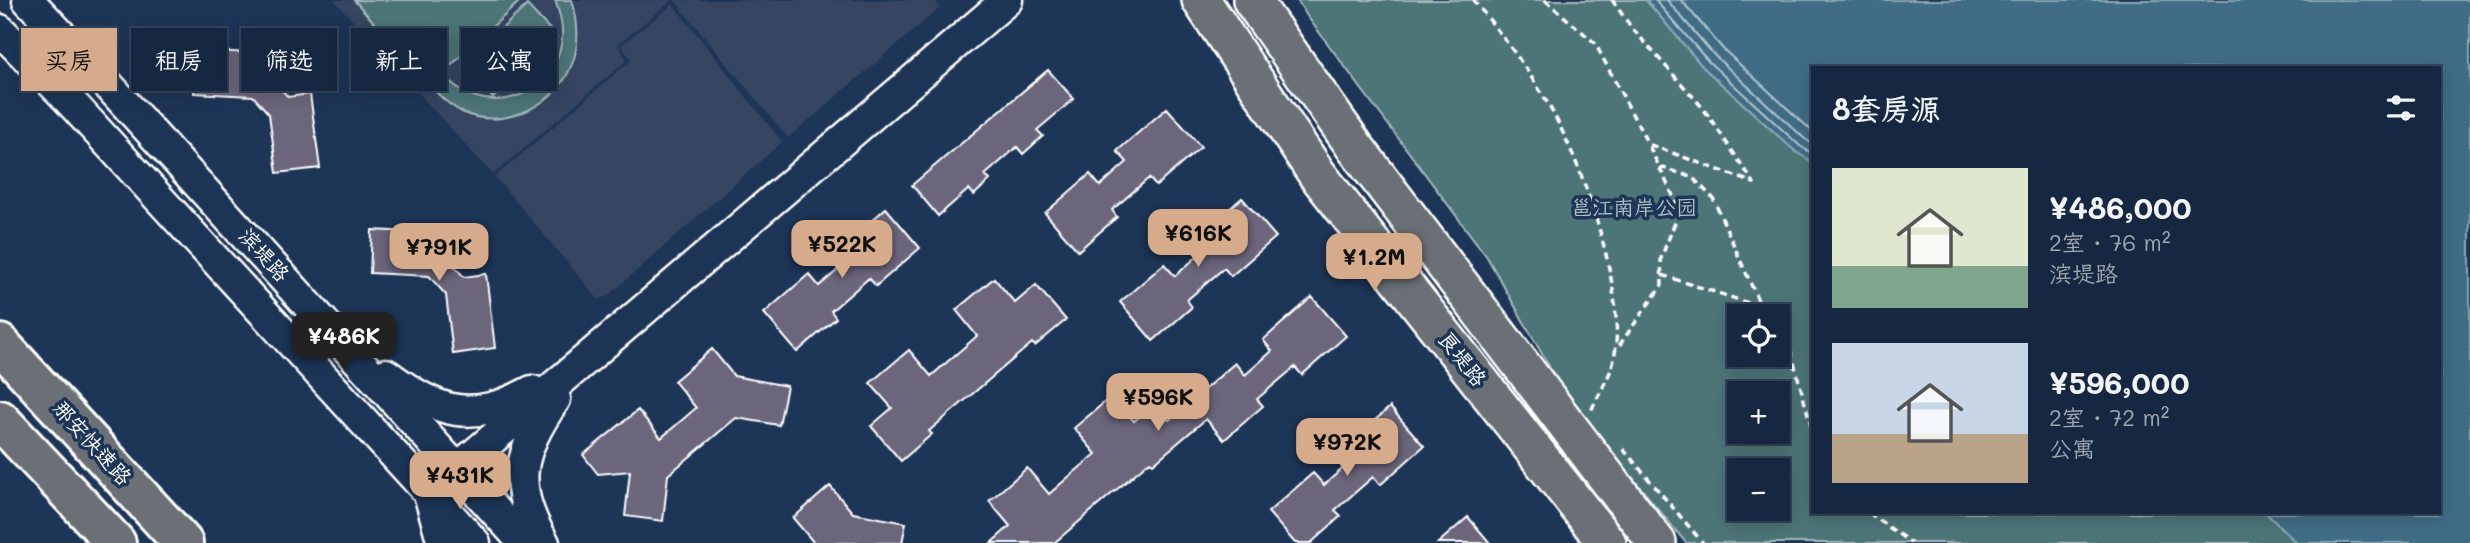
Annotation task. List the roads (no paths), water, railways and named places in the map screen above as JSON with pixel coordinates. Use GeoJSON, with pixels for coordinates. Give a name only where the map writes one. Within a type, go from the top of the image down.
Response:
{"type":"FeatureCollection","features":[{"type":"Feature","properties":{"kind":"highway","name":"那安快速路"},"geometry":{"type":"LineString","coordinates":[[0,344],[183,543]]}},
{"type":"Feature","properties":{"kind":"highway"},"geometry":{"type":"LineString","coordinates":[[0,420],[116,543]]}},
{"type":"Feature","properties":{"kind":"main road","name":"良堤路"},"geometry":{"type":"LineString","coordinates":[[1201,0],[1317,174],[1601,538]]}},
{"type":"Feature","properties":{"kind":"main road","name":"良堤路"},"geometry":{"type":"LineString","coordinates":[[1252,0],[1355,147],[1657,543]]}},
{"type":"Feature","properties":{"kind":"main road"},"geometry":{"type":"LineString","coordinates":[[1601,538],[1628,503]]}},
{"type":"Feature","properties":{"kind":"street"},"geometry":{"type":"LineString","coordinates":[[443,543],[429,493],[1007,0]]}},
{"type":"Feature","properties":{"kind":"street","name":"滨堤路"},"geometry":{"type":"LineString","coordinates":[[29,1],[524,543]]}},
{"type":"Feature","properties":{"kind":"street","name":"滨堤路"},"geometry":{"type":"LineString","coordinates":[[0,30],[30,59],[475,543]]}},
{"type":"Feature","properties":{"kind":"street"},"geometry":{"type":"LineString","coordinates":[[313,366],[341,340],[407,390],[434,404],[458,411],[480,412],[508,404],[576,368]]}},
{"type":"Feature","properties":{"kind":"street"},"geometry":{"type":"LineString","coordinates":[[544,543],[532,524],[526,500],[522,476],[525,452],[534,430],[576,368]]}},
{"type":"Feature","properties":{"kind":"water"},"geometry":{"type":"Polygon","coordinates":[[[1646,0],[2470,0],[2470,543],[2297,543],[2267,514],[2441,514],[2441,66],[1811,66],[1811,161],[1796,152],[1703,67],[1646,0]]]}},
{"type":"Feature","properties":{"kind":"park label","name":"邕江南岸公园"},"geometry":{"type":"Point","coordinates":[1634,208]}}]}
